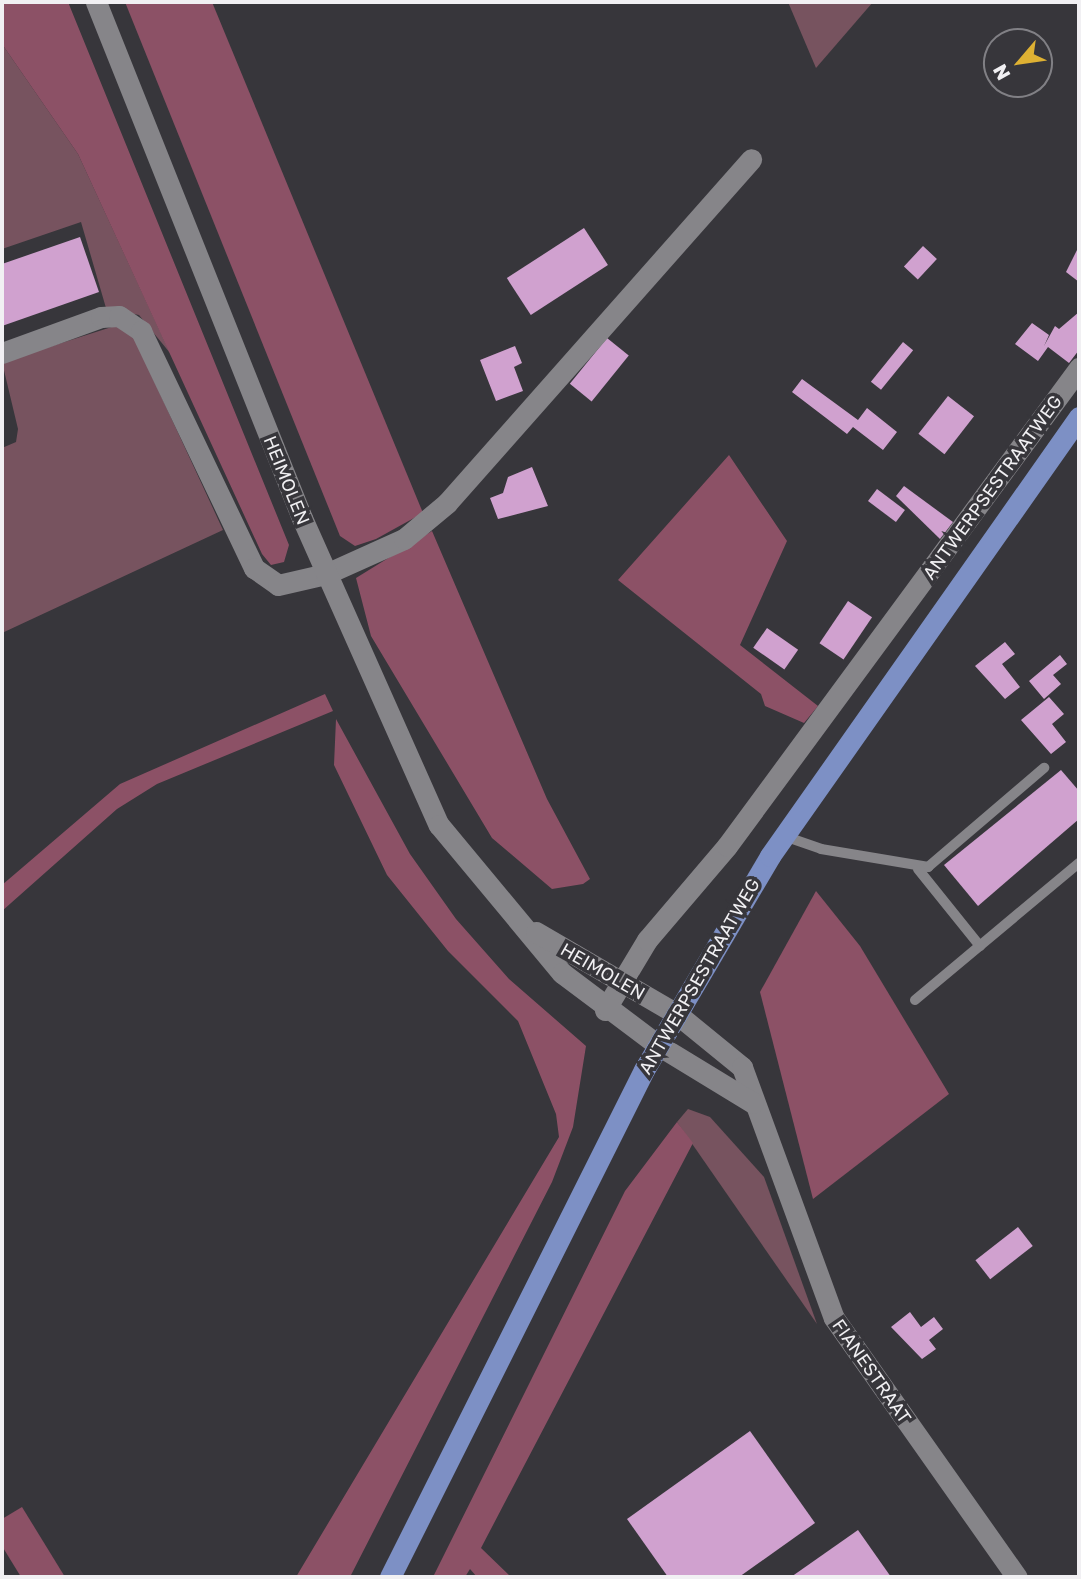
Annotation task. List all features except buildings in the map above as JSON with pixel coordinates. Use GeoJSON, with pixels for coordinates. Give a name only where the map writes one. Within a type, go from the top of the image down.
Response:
{"type":"FeatureCollection","features":[{"type":"Feature","properties":{"kind":"main road","name":"ANTWERPSESTRAATWEG"},"geometry":{"type":"LineString","coordinates":[[390,1577],[658,1045],[784,836],[1079,417]]}},
{"type":"Feature","properties":{"kind":"street","name":"HEIMOLEN"},"geometry":{"type":"LineString","coordinates":[[96,2],[326,574],[439,825],[530,929],[562,972],[605,1010],[658,1045]]}},
{"type":"Feature","properties":{"kind":"street"},"geometry":{"type":"LineString","coordinates":[[2,353],[101,317],[119,316],[141,331],[254,568],[278,585],[326,574],[404,539],[447,503],[751,159]]}},
{"type":"Feature","properties":{"kind":"street","name":"ANTWERPSESTRAATWEG"},"geometry":{"type":"LineString","coordinates":[[605,1010],[621,981],[1079,368]]}},
{"type":"Feature","properties":{"kind":"street","name":"HEIMOLEN"},"geometry":{"type":"LineString","coordinates":[[530,929],[677,1014]]}},
{"type":"Feature","properties":{"kind":"street","name":"FIANESTRAAT"},"geometry":{"type":"LineString","coordinates":[[677,1014],[742,1067],[834,1318],[1017,1577]]}},
{"type":"Feature","properties":{"kind":"street"},"geometry":{"type":"LineString","coordinates":[[658,1045],[753,1103]]}},
{"type":"Feature","properties":{"kind":"lane"},"geometry":{"type":"LineString","coordinates":[[918,869],[936,861],[1044,768]]}},
{"type":"Feature","properties":{"kind":"lane"},"geometry":{"type":"LineString","coordinates":[[784,836],[918,869],[980,946]]}},
{"type":"Feature","properties":{"kind":"lane"},"geometry":{"type":"LineString","coordinates":[[915,1000],[1079,863]]}},
{"type":"Feature","properties":{"kind":"shaded area"},"geometry":{"type":"Polygon","coordinates":[[[2,2],[68,2],[289,545],[284,562],[271,565],[262,554],[78,154],[2,44],[2,2]]]}},
{"type":"Feature","properties":{"kind":"shaded area"},"geometry":{"type":"Polygon","coordinates":[[[125,2],[212,2],[423,513],[376,539],[355,546],[340,536],[125,2]]]}},
{"type":"Feature","properties":{"kind":"shaded area"},"geometry":{"type":"Polygon","coordinates":[[[788,2],[873,2],[816,68],[788,2]]]}},
{"type":"Feature","properties":{"kind":"shaded area"},"geometry":{"type":"Polygon","coordinates":[[[2,44],[78,154],[170,353],[139,315],[106,308],[81,222],[2,249],[2,44]]]}},
{"type":"Feature","properties":{"kind":"shaded area"},"geometry":{"type":"Polygon","coordinates":[[[121,324],[131,331],[223,530],[2,633],[2,448],[16,442],[18,429],[2,362],[121,324]]]}},
{"type":"Feature","properties":{"kind":"shaded area"},"geometry":{"type":"Polygon","coordinates":[[[729,455],[787,541],[740,645],[818,706],[804,723],[765,706],[761,694],[618,580],[729,455]]]}},
{"type":"Feature","properties":{"kind":"shaded area"},"geometry":{"type":"Polygon","coordinates":[[[432,531],[547,799],[590,879],[583,884],[552,889],[492,838],[371,636],[356,578],[432,531]]]}},
{"type":"Feature","properties":{"kind":"shaded area"},"geometry":{"type":"Polygon","coordinates":[[[325,694],[333,711],[157,784],[117,809],[2,911],[2,885],[120,784],[325,694]]]}},
{"type":"Feature","properties":{"kind":"shaded area"},"geometry":{"type":"Polygon","coordinates":[[[336,719],[410,854],[456,919],[509,979],[586,1046],[573,1127],[552,1182],[350,1577],[296,1577],[559,1137],[556,1114],[518,1021],[448,951],[387,875],[334,765],[336,719]]]}},
{"type":"Feature","properties":{"kind":"shaded area"},"geometry":{"type":"Polygon","coordinates":[[[816,891],[860,946],[949,1094],[813,1199],[760,992],[816,891]]]}},
{"type":"Feature","properties":{"kind":"shaded area"},"geometry":{"type":"Polygon","coordinates":[[[688,1109],[710,1117],[764,1177],[817,1324],[677,1122],[688,1109]]]}},
{"type":"Feature","properties":{"kind":"shaded area"},"geometry":{"type":"Polygon","coordinates":[[[677,1122],[693,1143],[481,1548],[511,1577],[477,1577],[470,1569],[465,1577],[433,1577],[625,1191],[677,1122]]]}},
{"type":"Feature","properties":{"kind":"shaded area"},"geometry":{"type":"Polygon","coordinates":[[[22,1507],[65,1577],[21,1577],[2,1546],[2,1519],[22,1507]]]}}]}
